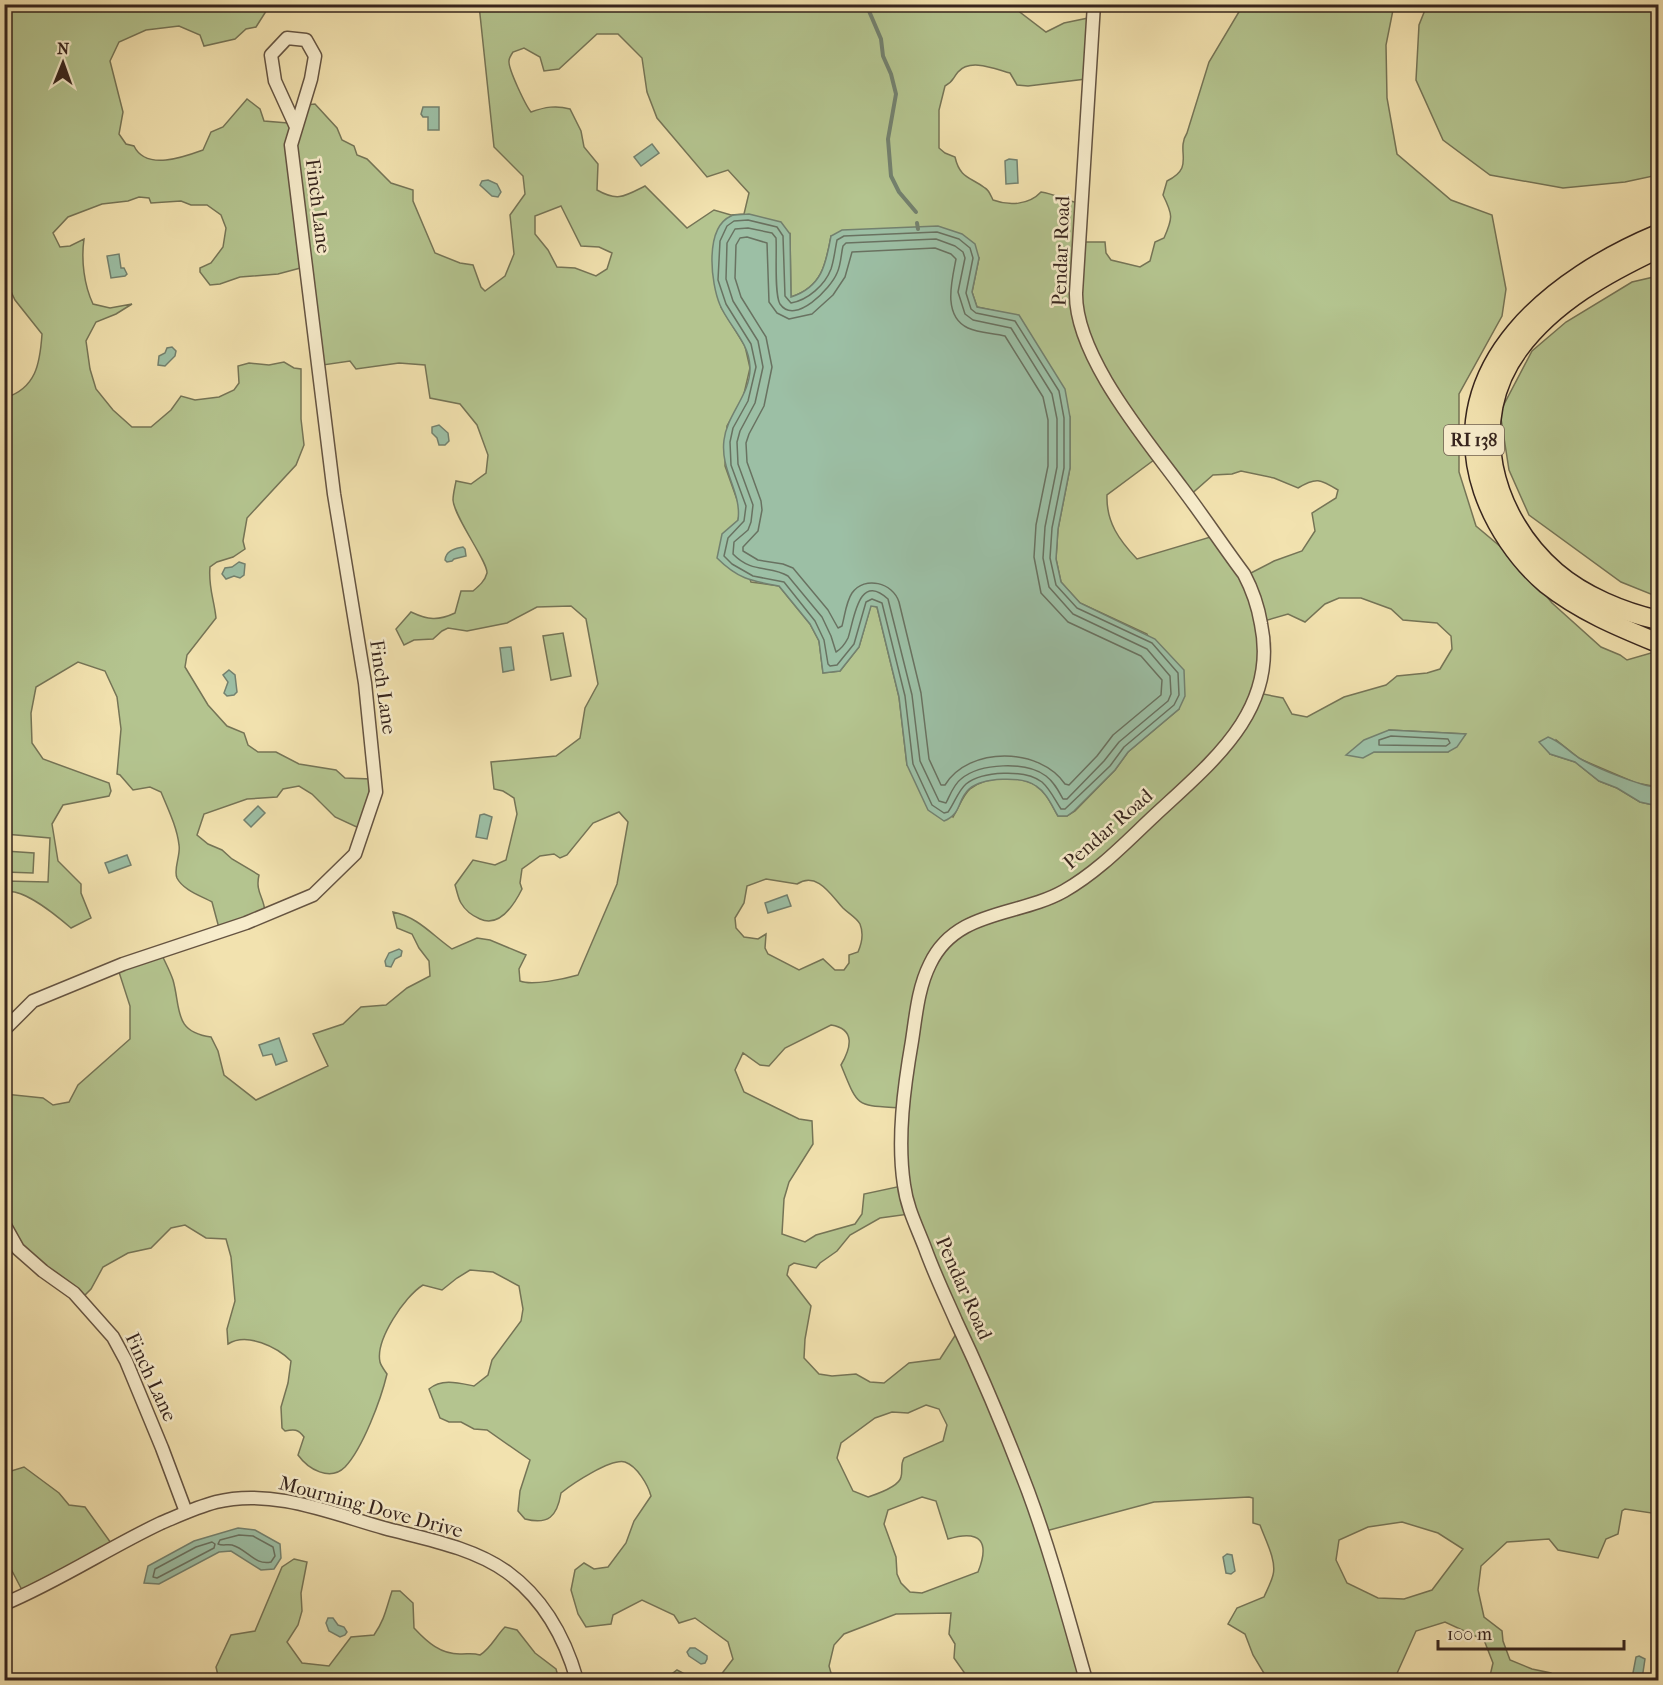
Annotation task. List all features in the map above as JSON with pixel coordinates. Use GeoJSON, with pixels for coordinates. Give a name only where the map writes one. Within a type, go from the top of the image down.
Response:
{"type":"FeatureCollection","features":[{"type":"Feature","properties":{"kind":"highway","name":"RI 138"},"geometry":{"type":"LineString","coordinates":[[1659,234],[1624,249],[1574,279],[1538,308],[1510,337],[1493,362],[1485,381],[1479,402],[1474,437],[1479,475],[1490,510],[1521,558],[1545,583],[1570,601],[1601,619],[1659,643]]}},
{"type":"Feature","properties":{"kind":"highway"},"geometry":{"type":"LineString","coordinates":[[1659,249],[1624,265],[1580,292],[1531,334],[1502,378],[1492,410],[1490,440],[1494,475],[1505,505],[1520,531],[1544,561],[1558,574],[1585,591],[1625,610],[1659,620]]}},
{"type":"Feature","properties":{"kind":"street","name":"Pendar Road"},"geometry":{"type":"LineString","coordinates":[[1086,1680],[1029,1493],[985,1384],[912,1218],[904,1189],[901,1165],[908,1059],[924,977],[937,950],[950,936],[972,923],[1052,897],[1065,890],[1089,875],[1118,851],[1182,790],[1238,731],[1258,695],[1264,669],[1266,645],[1254,591],[1126,411],[1084,341],[1078,319],[1076,293],[1079,226],[1094,4]]}},
{"type":"Feature","properties":{"kind":"street","name":"Finch Lane"},"geometry":{"type":"LineString","coordinates":[[4,1030],[33,1001],[123,964],[246,923],[313,895],[355,854],[376,792],[365,683],[332,483],[291,145],[311,79],[315,56],[306,40],[287,38],[271,55],[275,81],[296,127]]}},
{"type":"Feature","properties":{"kind":"street","name":"Finch Lane"},"geometry":{"type":"LineString","coordinates":[[4,1224],[18,1249],[43,1271],[74,1293],[113,1337],[126,1361],[154,1428],[186,1512]]}},
{"type":"Feature","properties":{"kind":"street","name":"Mourning Dove Drive"},"geometry":{"type":"LineString","coordinates":[[4,1604],[129,1538],[199,1507],[231,1499],[256,1498],[281,1501],[328,1511],[413,1535],[470,1553],[507,1572],[541,1604],[562,1639],[577,1680]]}},
{"type":"Feature","properties":{"kind":"shaded area"},"geometry":{"type":"Polygon","coordinates":[[[966,4],[967,9],[1017,10],[1046,32],[1064,23],[1093,17],[1086,79],[1028,86],[1017,85],[1010,73],[983,66],[969,66],[958,72],[945,86],[939,110],[939,148],[955,157],[963,174],[986,189],[993,200],[1006,203],[1025,202],[1041,192],[1081,204],[1082,242],[1105,242],[1106,253],[1111,260],[1140,267],[1150,261],[1155,242],[1164,238],[1167,231],[1171,216],[1163,195],[1167,181],[1176,176],[1183,165],[1184,140],[1209,62],[1243,5],[1394,5],[1386,45],[1387,98],[1397,154],[1451,200],[1492,215],[1506,289],[1502,316],[1459,394],[1459,472],[1476,526],[1520,563],[1552,603],[1601,647],[1627,660],[1658,651],[1658,787],[1636,783],[1580,759],[1556,740],[1550,754],[1575,762],[1599,781],[1617,788],[1640,802],[1658,806],[1658,1514],[1625,1509],[1622,1511],[1618,1534],[1606,1539],[1598,1558],[1558,1550],[1549,1539],[1507,1542],[1481,1566],[1478,1590],[1484,1617],[1502,1631],[1510,1660],[1532,1669],[1551,1673],[1555,1680],[1489,1680],[1493,1663],[1484,1640],[1445,1622],[1416,1631],[1394,1680],[1268,1680],[1253,1655],[1245,1634],[1228,1624],[1237,1608],[1264,1597],[1274,1569],[1260,1525],[1253,1523],[1253,1498],[1249,1497],[1154,1502],[1042,1532],[1085,1680],[967,1680],[954,1658],[955,1644],[949,1634],[951,1613],[896,1614],[844,1634],[834,1645],[829,1666],[833,1680],[717,1680],[733,1659],[728,1642],[695,1618],[679,1623],[674,1615],[642,1600],[613,1615],[611,1624],[586,1627],[578,1614],[571,1590],[575,1570],[584,1563],[594,1569],[608,1567],[626,1543],[634,1521],[651,1496],[645,1481],[634,1467],[625,1462],[619,1462],[601,1468],[561,1493],[557,1508],[550,1517],[540,1521],[525,1519],[518,1511],[520,1491],[530,1460],[487,1430],[474,1429],[461,1422],[449,1422],[440,1418],[429,1389],[445,1382],[474,1386],[488,1375],[492,1360],[521,1321],[523,1309],[519,1286],[493,1272],[470,1270],[442,1290],[423,1285],[416,1291],[400,1308],[382,1342],[380,1362],[387,1374],[365,1436],[345,1467],[333,1473],[326,1473],[313,1469],[298,1455],[304,1437],[302,1434],[296,1430],[285,1431],[282,1428],[281,1407],[291,1361],[270,1346],[253,1340],[228,1344],[227,1329],[235,1301],[231,1257],[226,1239],[206,1238],[185,1225],[171,1228],[151,1248],[128,1253],[103,1267],[91,1289],[78,1302],[15,1253],[5,1252],[5,1094],[43,1098],[53,1105],[69,1102],[78,1085],[130,1039],[130,1006],[118,969],[161,953],[173,980],[184,1024],[190,1030],[211,1037],[218,1051],[224,1075],[256,1100],[328,1066],[313,1034],[343,1024],[361,1007],[386,1005],[407,988],[430,976],[429,961],[412,934],[397,928],[393,912],[417,922],[452,949],[477,938],[490,940],[526,955],[519,969],[520,981],[540,982],[578,975],[617,884],[628,822],[619,812],[593,823],[567,855],[560,858],[554,854],[540,856],[522,869],[520,883],[522,889],[515,902],[500,918],[487,921],[480,919],[463,906],[455,885],[473,860],[495,865],[506,860],[517,814],[514,798],[503,791],[494,789],[491,762],[556,756],[580,738],[585,708],[598,684],[586,619],[571,606],[537,607],[507,623],[467,631],[448,628],[433,639],[414,640],[404,645],[396,629],[411,612],[433,618],[455,613],[461,591],[473,591],[487,573],[453,500],[456,481],[471,484],[486,473],[488,455],[477,425],[460,404],[430,398],[425,365],[399,363],[356,369],[350,361],[323,365],[308,266],[278,274],[240,277],[210,285],[200,272],[200,268],[211,263],[223,247],[226,228],[221,215],[207,205],[191,205],[181,201],[151,203],[149,198],[139,197],[128,201],[102,204],[68,217],[53,233],[60,247],[70,246],[84,239],[84,272],[93,304],[110,308],[132,304],[96,322],[86,341],[96,389],[113,410],[132,427],[151,427],[171,410],[181,396],[195,400],[219,397],[234,390],[239,383],[238,366],[249,363],[269,365],[284,362],[301,369],[301,419],[304,445],[296,465],[247,518],[243,541],[245,549],[210,567],[210,586],[216,618],[187,655],[185,667],[208,705],[227,726],[244,733],[248,745],[258,752],[276,752],[299,764],[336,770],[345,778],[371,779],[364,823],[361,829],[335,817],[312,794],[299,786],[283,789],[277,797],[247,799],[204,814],[197,835],[259,875],[258,886],[265,912],[219,928],[212,902],[188,889],[177,878],[178,838],[161,792],[150,787],[133,790],[117,774],[121,729],[117,697],[105,671],[78,662],[36,687],[31,713],[32,743],[43,759],[109,783],[111,791],[109,796],[63,805],[52,824],[58,861],[81,884],[81,893],[91,918],[71,928],[30,898],[5,892],[5,881],[48,882],[50,838],[5,834],[5,398],[24,388],[30,381],[38,365],[42,334],[15,300],[5,279],[5,5],[270,5],[256,27],[246,29],[235,39],[204,46],[200,35],[179,26],[146,30],[119,42],[110,61],[123,112],[119,134],[126,144],[134,146],[140,154],[147,158],[156,160],[186,156],[203,150],[211,132],[223,127],[247,99],[260,109],[264,121],[288,123],[306,105],[315,104],[337,128],[342,140],[354,146],[357,155],[367,159],[391,183],[413,190],[413,201],[435,253],[460,263],[473,265],[481,287],[485,291],[505,276],[514,254],[510,215],[525,194],[523,176],[494,147],[479,5],[966,4]],[[597,34],[559,69],[544,71],[540,57],[524,48],[513,52],[509,61],[514,79],[531,112],[550,107],[570,109],[581,131],[584,147],[598,164],[597,190],[616,197],[632,193],[645,186],[687,228],[714,210],[731,215],[744,214],[749,193],[728,170],[707,177],[657,118],[647,92],[642,58],[618,34],[597,34]],[[561,206],[535,216],[535,234],[548,250],[557,267],[575,268],[596,276],[607,269],[612,253],[599,247],[581,246],[561,206]],[[790,234],[721,307],[745,346],[750,368],[743,398],[727,426],[725,466],[740,508],[738,521],[732,526],[751,582],[779,586],[810,624],[819,641],[823,673],[840,671],[859,647],[871,605],[877,607],[899,697],[907,765],[953,817],[970,789],[994,779],[1003,778],[1022,780],[1037,786],[1058,816],[1067,816],[1075,811],[1115,770],[1128,752],[1179,709],[1147,634],[1080,603],[1061,582],[1056,559],[1058,529],[1070,468],[1070,417],[1019,316],[977,307],[972,292],[979,258],[831,236],[824,265],[816,281],[801,293],[791,297],[790,234]],[[1162,454],[1107,495],[1107,505],[1115,530],[1137,559],[1217,535],[1249,574],[1274,561],[1302,551],[1315,531],[1312,513],[1336,498],[1338,490],[1318,481],[1309,482],[1298,488],[1274,478],[1241,471],[1213,475],[1189,496],[1162,454]],[[1339,598],[1325,604],[1305,622],[1288,614],[1264,621],[1258,693],[1283,698],[1292,714],[1307,717],[1344,697],[1386,685],[1397,676],[1427,673],[1440,669],[1452,649],[1451,636],[1437,623],[1403,620],[1391,609],[1361,598],[1339,598]],[[1389,730],[1374,752],[1448,752],[1465,734],[1389,730]],[[766,879],[747,886],[744,903],[735,918],[736,928],[744,937],[758,939],[766,934],[765,948],[768,954],[799,970],[823,959],[835,970],[844,970],[849,963],[849,955],[858,952],[861,942],[862,931],[859,922],[823,886],[811,880],[797,884],[766,879]],[[831,1025],[785,1048],[769,1066],[760,1065],[743,1053],[735,1070],[744,1092],[799,1119],[812,1121],[813,1144],[789,1182],[784,1199],[782,1234],[805,1242],[816,1235],[855,1224],[862,1214],[864,1194],[902,1186],[903,1108],[867,1105],[856,1097],[841,1065],[849,1046],[849,1040],[845,1031],[839,1027],[831,1025]],[[909,1214],[880,1218],[850,1235],[837,1251],[816,1268],[794,1263],[789,1266],[787,1275],[811,1306],[804,1358],[819,1374],[832,1376],[856,1374],[870,1382],[884,1383],[909,1363],[940,1359],[960,1328],[909,1214]],[[926,1405],[908,1413],[892,1412],[875,1418],[841,1443],[837,1458],[853,1491],[868,1497],[896,1484],[901,1477],[904,1458],[943,1441],[947,1425],[939,1409],[926,1405]],[[922,1497],[888,1510],[884,1524],[896,1557],[897,1574],[901,1583],[910,1592],[922,1593],[978,1572],[983,1553],[980,1540],[975,1537],[959,1536],[948,1539],[936,1501],[922,1497]],[[1402,1522],[1368,1527],[1339,1540],[1336,1560],[1347,1583],[1378,1598],[1404,1599],[1432,1590],[1463,1549],[1438,1533],[1402,1522]]]}},
{"type":"Feature","properties":{"kind":"shaded area"},"geometry":{"type":"Polygon","coordinates":[[[1427,5],[1658,5],[1658,175],[1625,182],[1563,188],[1490,175],[1443,140],[1416,80],[1419,25],[1427,5]]]}},
{"type":"Feature","properties":{"kind":"shaded area"},"geometry":{"type":"Polygon","coordinates":[[[1658,276],[1658,597],[1621,582],[1529,515],[1509,470],[1500,412],[1532,351],[1566,322],[1632,282],[1658,276]]]}},
{"type":"Feature","properties":{"kind":"shaded area"},"geometry":{"type":"Polygon","coordinates":[[[563,633],[571,676],[551,680],[543,636],[563,633]]]}},
{"type":"Feature","properties":{"kind":"shaded area"},"geometry":{"type":"Polygon","coordinates":[[[5,851],[34,853],[33,873],[5,872],[5,851]]]}},
{"type":"Feature","properties":{"kind":"shaded area"},"geometry":{"type":"Polygon","coordinates":[[[24,1467],[59,1493],[69,1505],[85,1507],[111,1543],[23,1592],[9,1565],[5,1566],[4,1471],[24,1467]]]}},
{"type":"Feature","properties":{"kind":"shaded area"},"geometry":{"type":"Polygon","coordinates":[[[294,1559],[307,1562],[301,1593],[302,1611],[298,1625],[287,1642],[302,1663],[329,1666],[351,1637],[374,1635],[383,1619],[392,1591],[400,1591],[413,1603],[414,1628],[435,1647],[454,1654],[480,1655],[505,1627],[517,1630],[535,1653],[556,1669],[559,1680],[219,1680],[216,1667],[231,1635],[255,1631],[282,1567],[294,1559]]]}},
{"type":"Feature","properties":{"kind":"shaded area"},"geometry":{"type":"Polygon","coordinates":[[[677,1670],[696,1680],[664,1680],[677,1670]]]}},
{"type":"Feature","properties":{"kind":"water"},"geometry":{"type":"Polygon","coordinates":[[[423,107],[439,107],[439,130],[428,130],[428,117],[423,117],[421,114],[423,107]]]}},
{"type":"Feature","properties":{"kind":"water"},"geometry":{"type":"Polygon","coordinates":[[[652,144],[659,153],[641,166],[634,157],[652,144]]]}},
{"type":"Feature","properties":{"kind":"water"},"geometry":{"type":"Polygon","coordinates":[[[1017,160],[1018,183],[1006,184],[1005,161],[1017,160]]]}},
{"type":"Feature","properties":{"kind":"water"},"geometry":{"type":"Polygon","coordinates":[[[488,180],[497,184],[501,192],[498,197],[492,196],[480,185],[482,181],[488,180]]]}},
{"type":"Feature","properties":{"kind":"water"},"geometry":{"type":"Polygon","coordinates":[[[749,214],[781,222],[790,234],[791,297],[801,293],[816,281],[827,256],[831,236],[842,230],[938,226],[962,234],[975,244],[979,258],[972,292],[977,307],[1019,315],[1065,389],[1070,417],[1070,468],[1058,529],[1056,559],[1061,582],[1080,603],[1155,639],[1184,670],[1185,696],[1179,709],[1128,752],[1115,770],[1067,816],[1058,816],[1046,796],[1036,786],[1012,779],[993,780],[975,785],[965,793],[954,815],[944,821],[928,810],[907,765],[899,697],[877,607],[871,606],[859,647],[840,671],[823,673],[819,641],[810,624],[779,586],[738,575],[717,558],[722,534],[738,520],[737,500],[725,462],[724,440],[729,421],[747,386],[750,367],[746,350],[724,313],[717,296],[712,271],[713,244],[722,222],[733,215],[749,214]]]}},
{"type":"Feature","properties":{"kind":"water"},"geometry":{"type":"Polygon","coordinates":[[[119,254],[121,268],[124,268],[127,274],[111,278],[107,256],[119,254]]]}},
{"type":"Feature","properties":{"kind":"water"},"geometry":{"type":"Polygon","coordinates":[[[172,347],[176,351],[175,356],[165,366],[158,365],[159,356],[165,353],[167,348],[172,347]]]}},
{"type":"Feature","properties":{"kind":"water"},"geometry":{"type":"Polygon","coordinates":[[[439,425],[448,433],[449,441],[445,445],[439,445],[432,433],[432,427],[439,425]]]}},
{"type":"Feature","properties":{"kind":"water"},"geometry":{"type":"Polygon","coordinates":[[[463,547],[466,556],[447,562],[445,560],[449,552],[463,547]]]}},
{"type":"Feature","properties":{"kind":"water"},"geometry":{"type":"Polygon","coordinates":[[[239,562],[245,564],[244,575],[240,578],[234,576],[226,579],[222,574],[225,568],[232,567],[239,562]]]}},
{"type":"Feature","properties":{"kind":"water"},"geometry":{"type":"Polygon","coordinates":[[[511,647],[514,670],[503,672],[500,648],[511,647]]]}},
{"type":"Feature","properties":{"kind":"water"},"geometry":{"type":"Polygon","coordinates":[[[229,670],[235,675],[237,692],[227,696],[224,693],[228,682],[223,675],[229,670]]]}},
{"type":"Feature","properties":{"kind":"water"},"geometry":{"type":"Polygon","coordinates":[[[1389,730],[1466,734],[1457,747],[1448,752],[1374,752],[1363,758],[1346,755],[1364,740],[1389,730]]]}},
{"type":"Feature","properties":{"kind":"water"},"geometry":{"type":"Polygon","coordinates":[[[1548,737],[1595,766],[1630,780],[1658,787],[1658,806],[1640,802],[1617,788],[1599,781],[1575,762],[1550,754],[1539,742],[1548,737]]]}},
{"type":"Feature","properties":{"kind":"water"},"geometry":{"type":"Polygon","coordinates":[[[258,806],[265,813],[251,827],[244,820],[258,806]]]}},
{"type":"Feature","properties":{"kind":"water"},"geometry":{"type":"Polygon","coordinates":[[[480,815],[492,817],[487,839],[476,837],[480,815]]]}},
{"type":"Feature","properties":{"kind":"water"},"geometry":{"type":"Polygon","coordinates":[[[127,855],[131,865],[109,873],[105,863],[127,855]]]}},
{"type":"Feature","properties":{"kind":"water"},"geometry":{"type":"Polygon","coordinates":[[[787,895],[791,906],[768,913],[765,903],[787,895]]]}},
{"type":"Feature","properties":{"kind":"water"},"geometry":{"type":"Polygon","coordinates":[[[399,949],[402,951],[401,956],[395,959],[391,967],[386,966],[385,961],[389,953],[399,949]]]}},
{"type":"Feature","properties":{"kind":"water"},"geometry":{"type":"Polygon","coordinates":[[[279,1038],[287,1061],[276,1065],[272,1054],[263,1056],[259,1045],[279,1038]]]}},
{"type":"Feature","properties":{"kind":"water"},"geometry":{"type":"Polygon","coordinates":[[[238,1528],[255,1530],[280,1544],[281,1558],[274,1569],[261,1570],[231,1551],[219,1552],[159,1584],[144,1583],[148,1566],[194,1541],[238,1528]]]}},
{"type":"Feature","properties":{"kind":"water"},"geometry":{"type":"Polygon","coordinates":[[[1227,1554],[1232,1555],[1235,1571],[1231,1574],[1226,1573],[1223,1557],[1227,1554]]]}},
{"type":"Feature","properties":{"kind":"water"},"geometry":{"type":"Polygon","coordinates":[[[328,1618],[333,1618],[338,1625],[344,1627],[347,1632],[345,1635],[340,1637],[329,1631],[326,1623],[328,1618]]]}},
{"type":"Feature","properties":{"kind":"water"},"geometry":{"type":"Polygon","coordinates":[[[690,1648],[695,1648],[707,1656],[705,1663],[701,1664],[689,1656],[687,1652],[690,1648]]]}},
{"type":"Feature","properties":{"kind":"water"},"geometry":{"type":"Polygon","coordinates":[[[1636,1657],[1645,1659],[1642,1679],[1632,1678],[1636,1657]]]}},
{"type":"Feature","properties":{"kind":"waterway"},"geometry":{"type":"LineString","coordinates":[[866,4],[881,39],[883,56],[896,94],[888,139],[891,176],[899,192],[916,212]]}},
{"type":"Feature","properties":{"kind":"waterway"},"geometry":{"type":"LineString","coordinates":[[917,223],[918,229]]}}]}
